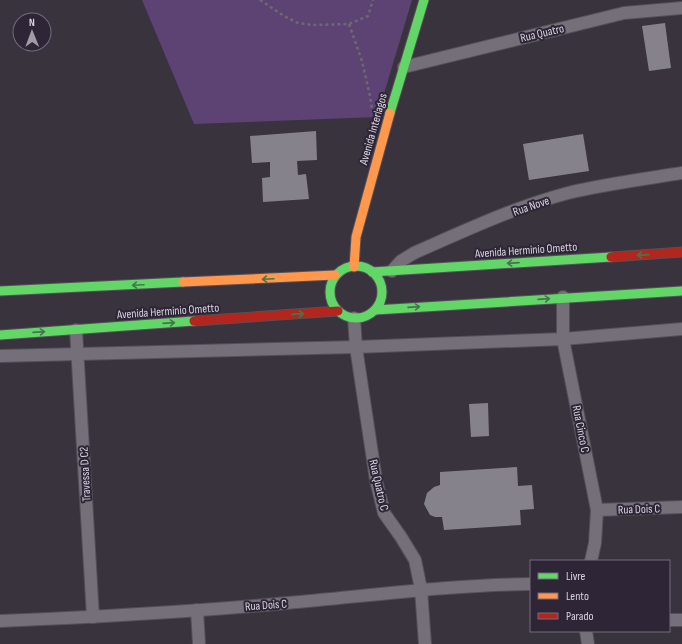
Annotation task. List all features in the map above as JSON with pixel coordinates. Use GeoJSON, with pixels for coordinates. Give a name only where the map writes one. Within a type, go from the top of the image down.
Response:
{"type":"FeatureCollection","features":[{"type":"Feature","properties":{"kind":"street","name":"Avenida Interlagos"},"geometry":{"type":"LineString","coordinates":[[354,267],[356,237],[386,124],[424,0]]}},
{"type":"Feature","properties":{"kind":"street","name":"Rua Quatro"},"geometry":{"type":"LineString","coordinates":[[404,67],[624,13],[682,8]]}},
{"type":"Feature","properties":{"kind":"street","name":"Rua Nove"},"geometry":{"type":"LineString","coordinates":[[392,271],[401,261],[414,253],[522,208],[568,193],[682,173]]}},
{"type":"Feature","properties":{"kind":"street","name":"Avenida Herminio Ometto"},"geometry":{"type":"LineString","coordinates":[[372,272],[682,252]]}},
{"type":"Feature","properties":{"kind":"street"},"geometry":{"type":"LineString","coordinates":[[0,291],[335,276],[348,268],[354,267],[365,268],[378,278],[381,286],[381,299],[375,310],[360,318],[344,315],[338,311],[332,303],[330,294],[335,276]]}},
{"type":"Feature","properties":{"kind":"street"},"geometry":{"type":"LineString","coordinates":[[375,310],[682,291]]}},
{"type":"Feature","properties":{"kind":"street","name":"Rua Cinco C"},"geometry":{"type":"LineString","coordinates":[[563,298],[563,339],[597,510],[595,543],[591,560]]}},
{"type":"Feature","properties":{"kind":"street","name":"Avenida Herminio Ometto"},"geometry":{"type":"LineString","coordinates":[[0,335],[338,311]]}},
{"type":"Feature","properties":{"kind":"street","name":"Rua Quatro C"},"geometry":{"type":"LineString","coordinates":[[354,318],[356,346],[376,480],[384,513],[415,560],[421,589],[425,644]]}},
{"type":"Feature","properties":{"kind":"street"},"geometry":{"type":"LineString","coordinates":[[0,356],[563,339],[682,329]]}},
{"type":"Feature","properties":{"kind":"street","name":"Travessa D C2"},"geometry":{"type":"LineString","coordinates":[[76,330],[93,617]]}},
{"type":"Feature","properties":{"kind":"street","name":"Rua Dois C"},"geometry":{"type":"LineString","coordinates":[[597,510],[682,507]]}},
{"type":"Feature","properties":{"kind":"street","name":"Rua Dois C"},"geometry":{"type":"LineString","coordinates":[[0,621],[197,610],[346,598],[421,589],[530,584]]}},
{"type":"Feature","properties":{"kind":"street"},"geometry":{"type":"LineString","coordinates":[[197,610],[199,644]]}},
{"type":"Feature","properties":{"kind":"street"},"geometry":{"type":"LineString","coordinates":[[670,620],[682,620]]}},
{"type":"Feature","properties":{"kind":"street"},"geometry":{"type":"LineString","coordinates":[[586,632],[588,644]]}},
{"type":"Feature","properties":{"kind":"path"},"geometry":{"type":"LineString","coordinates":[[260,0],[284,16],[298,23],[313,25],[349,24],[368,16],[373,0]]}},
{"type":"Feature","properties":{"kind":"path"},"geometry":{"type":"LineString","coordinates":[[349,24],[362,60],[373,117],[386,124]]}},
{"type":"Feature","properties":{"kind":"shaded area"},"geometry":{"type":"Polygon","coordinates":[[[142,0],[412,0],[377,117],[194,124],[142,0]]]}},
{"type":"Feature","properties":{"kind":"building"},"geometry":{"type":"Polygon","coordinates":[[[665,23],[671,68],[649,71],[642,26],[665,23]]]}},
{"type":"Feature","properties":{"kind":"building"},"geometry":{"type":"Polygon","coordinates":[[[316,131],[317,160],[297,161],[298,175],[306,174],[309,199],[263,202],[262,178],[270,177],[270,162],[252,163],[250,136],[316,131]]]}},
{"type":"Feature","properties":{"kind":"building"},"geometry":{"type":"Polygon","coordinates":[[[583,134],[589,171],[529,180],[523,144],[583,134]]]}},
{"type":"Feature","properties":{"kind":"building"},"geometry":{"type":"Polygon","coordinates":[[[488,403],[489,436],[471,437],[469,404],[488,403]]]}},
{"type":"Feature","properties":{"kind":"building"},"geometry":{"type":"Polygon","coordinates":[[[517,467],[518,486],[532,485],[534,509],[520,510],[521,525],[444,530],[442,517],[430,515],[424,504],[427,493],[434,487],[440,485],[440,472],[517,467]]]}},
{"type":"Feature","properties":{"kind":"traffic: fast"},"geometry":{"type":"LineString","coordinates":[[390,113],[424,0]]}},
{"type":"Feature","properties":{"kind":"traffic: fast"},"geometry":{"type":"LineString","coordinates":[[372,272],[611,257]]}},
{"type":"Feature","properties":{"kind":"traffic: fast"},"geometry":{"type":"LineString","coordinates":[[356,266],[366,268],[374,274],[380,282],[382,292],[380,302],[374,310],[366,316],[356,318],[346,316],[338,310],[332,302],[330,292],[332,282],[338,274],[346,268],[356,266]]}},
{"type":"Feature","properties":{"kind":"traffic: fast"},"geometry":{"type":"LineString","coordinates":[[0,291],[183,282]]}},
{"type":"Feature","properties":{"kind":"traffic: fast"},"geometry":{"type":"LineString","coordinates":[[375,310],[682,291]]}},
{"type":"Feature","properties":{"kind":"traffic: fast"},"geometry":{"type":"LineString","coordinates":[[0,335],[194,321]]}},
{"type":"Feature","properties":{"kind":"traffic: slow"},"geometry":{"type":"LineString","coordinates":[[354,267],[356,237],[390,113]]}},
{"type":"Feature","properties":{"kind":"traffic: slow"},"geometry":{"type":"LineString","coordinates":[[183,282],[335,275]]}},
{"type":"Feature","properties":{"kind":"traffic: jam"},"geometry":{"type":"LineString","coordinates":[[611,257],[682,252]]}},
{"type":"Feature","properties":{"kind":"traffic: jam"},"geometry":{"type":"LineString","coordinates":[[194,321],[338,311]]}}]}
